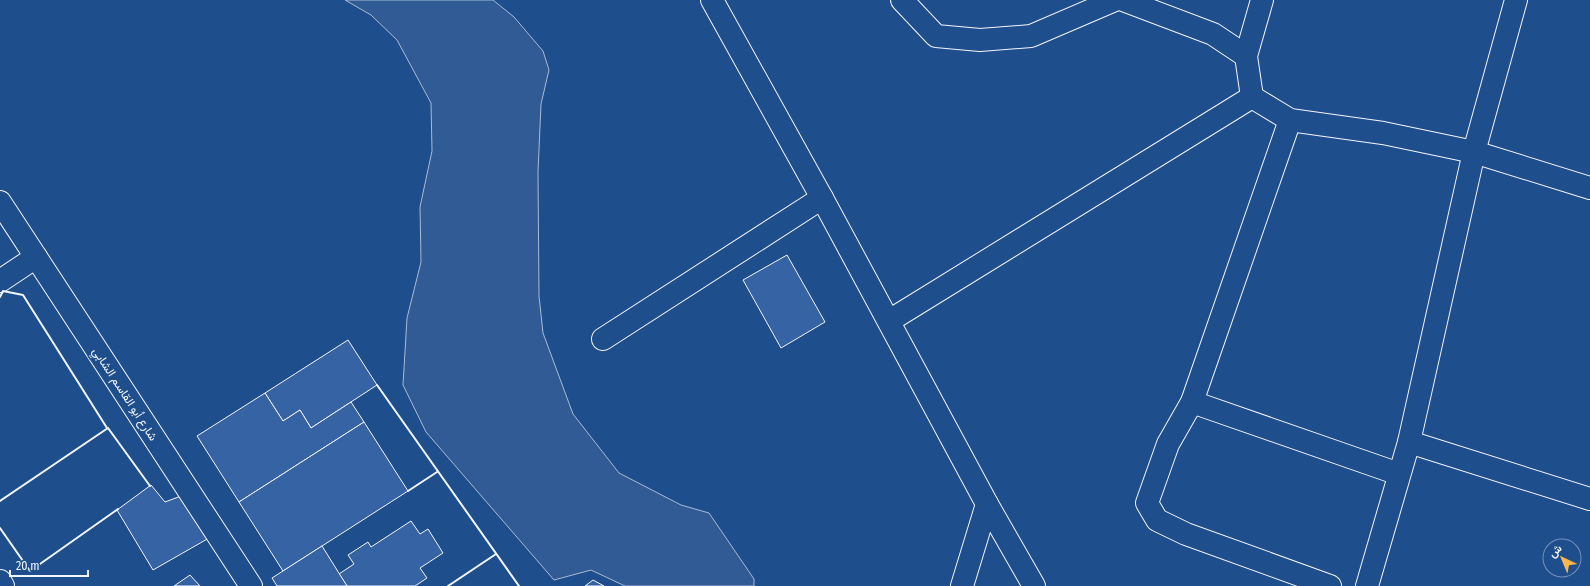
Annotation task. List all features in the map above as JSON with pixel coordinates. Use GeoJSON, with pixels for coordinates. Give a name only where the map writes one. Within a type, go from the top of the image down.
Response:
{"type":"FeatureCollection","features":[{"type":"Feature","properties":{"kind":"street"},"geometry":{"type":"LineString","coordinates":[[712,0],[822,198],[987,504],[1034,586]]}},
{"type":"Feature","properties":{"kind":"street"},"geometry":{"type":"LineString","coordinates":[[902,0],[936,36],[980,40],[1031,36],[1115,0]]}},
{"type":"Feature","properties":{"kind":"street"},"geometry":{"type":"LineString","coordinates":[[1123,0],[1213,34],[1246,56]]}},
{"type":"Feature","properties":{"kind":"street"},"geometry":{"type":"LineString","coordinates":[[1252,97],[1246,56],[1262,0]]}},
{"type":"Feature","properties":{"kind":"street"},"geometry":{"type":"LineString","coordinates":[[1367,586],[1409,442],[1474,152],[1516,0]]}},
{"type":"Feature","properties":{"kind":"street"},"geometry":{"type":"LineString","coordinates":[[889,321],[1252,97]]}},
{"type":"Feature","properties":{"kind":"street"},"geometry":{"type":"LineString","coordinates":[[1252,97],[1290,120],[1383,133],[1474,152],[1590,188]]}},
{"type":"Feature","properties":{"kind":"street"},"geometry":{"type":"LineString","coordinates":[[1290,120],[1192,402],[1168,444],[1147,503],[1157,520],[1186,534],[1330,586]]}},
{"type":"Feature","properties":{"kind":"street"},"geometry":{"type":"LineString","coordinates":[[603,339],[822,198]]}},
{"type":"Feature","properties":{"kind":"street","name":"شارع أبو القاسم الشابي"},"geometry":{"type":"LineString","coordinates":[[0,202],[251,586]]}},
{"type":"Feature","properties":{"kind":"street"},"geometry":{"type":"LineString","coordinates":[[0,281],[36,257]]}},
{"type":"Feature","properties":{"kind":"street"},"geometry":{"type":"LineString","coordinates":[[1192,402],[1399,474]]}},
{"type":"Feature","properties":{"kind":"street"},"geometry":{"type":"LineString","coordinates":[[1409,442],[1590,499]]}},
{"type":"Feature","properties":{"kind":"street"},"geometry":{"type":"LineString","coordinates":[[962,586],[987,504]]}},
{"type":"Feature","properties":{"kind":"street"},"geometry":{"type":"LineString","coordinates":[[0,581],[3,586]]}},
{"type":"Feature","properties":{"kind":"shaded area"},"geometry":{"type":"Polygon","coordinates":[[[345,0],[493,0],[514,17],[543,51],[549,70],[541,104],[538,172],[539,296],[543,333],[573,414],[619,473],[681,505],[709,513],[754,579],[754,586],[625,586],[591,570],[554,580],[426,432],[403,385],[407,318],[421,262],[420,207],[432,151],[431,103],[397,40],[371,15],[345,0]]]}},
{"type":"Feature","properties":{"kind":"building"},"geometry":{"type":"Polygon","coordinates":[[[787,255],[825,322],[781,348],[743,280],[787,255]]]}},
{"type":"Feature","properties":{"kind":"building"},"geometry":{"type":"Polygon","coordinates":[[[348,340],[377,385],[311,428],[300,410],[283,421],[265,393],[348,340]]]}},
{"type":"Feature","properties":{"kind":"building"},"geometry":{"type":"Polygon","coordinates":[[[265,393],[283,421],[300,410],[311,428],[351,402],[364,422],[239,502],[197,436],[265,393]]]}},
{"type":"Feature","properties":{"kind":"building"},"geometry":{"type":"Polygon","coordinates":[[[364,422],[408,491],[283,571],[239,502],[364,422]]]}},
{"type":"Feature","properties":{"kind":"building"},"geometry":{"type":"Polygon","coordinates":[[[151,485],[165,502],[181,496],[209,538],[153,570],[117,510],[151,485]]]}},
{"type":"Feature","properties":{"kind":"building"},"geometry":{"type":"Polygon","coordinates":[[[411,521],[420,534],[428,529],[443,553],[420,568],[427,578],[415,586],[347,586],[339,574],[354,564],[348,555],[368,542],[371,547],[411,521]]]}},
{"type":"Feature","properties":{"kind":"building"},"geometry":{"type":"Polygon","coordinates":[[[322,546],[347,586],[277,586],[272,578],[322,546]]]}},
{"type":"Feature","properties":{"kind":"building"},"geometry":{"type":"Polygon","coordinates":[[[190,575],[200,586],[174,586],[190,575]]]}},
{"type":"Feature","properties":{"kind":"building"},"geometry":{"type":"Polygon","coordinates":[[[593,580],[604,586],[585,586],[593,580]]]}},
{"type":"Feature","properties":{"kind":"wall"},"geometry":{"type":"LineString","coordinates":[[0,297],[3,291],[23,295],[107,428]]}},
{"type":"Feature","properties":{"kind":"wall"},"geometry":{"type":"LineString","coordinates":[[377,385],[519,586]]}},
{"type":"Feature","properties":{"kind":"wall"},"geometry":{"type":"LineString","coordinates":[[0,501],[108,428],[150,486]]}},
{"type":"Feature","properties":{"kind":"wall"},"geometry":{"type":"LineString","coordinates":[[408,491],[437,472]]}},
{"type":"Feature","properties":{"kind":"wall"},"geometry":{"type":"LineString","coordinates":[[0,528],[30,571],[118,509]]}},
{"type":"Feature","properties":{"kind":"wall"},"geometry":{"type":"LineString","coordinates":[[448,586],[496,554]]}}]}
